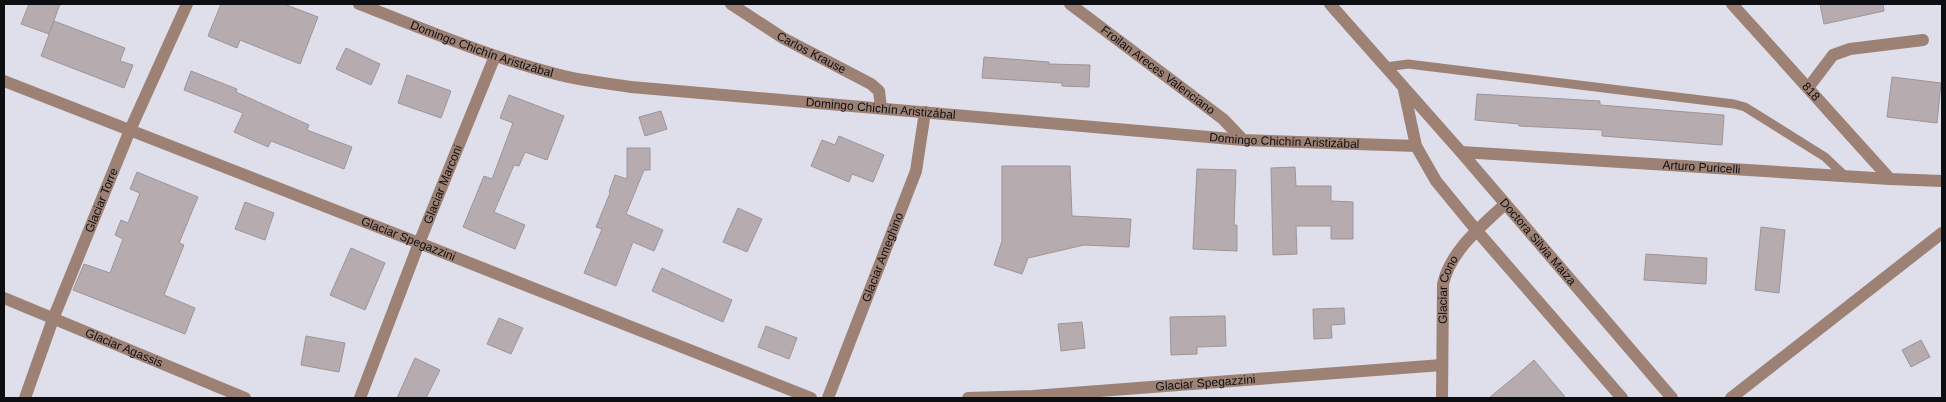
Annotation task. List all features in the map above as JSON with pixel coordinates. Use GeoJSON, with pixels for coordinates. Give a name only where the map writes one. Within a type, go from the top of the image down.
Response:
{"type":"FeatureCollection","features":[{"type":"Feature","properties":{"kind":"street","name":"Glaciar Torre"},"geometry":{"type":"LineString","coordinates":[[25,398],[53,319],[130,130],[187,4]]}},
{"type":"Feature","properties":{"kind":"street","name":"Domingo Chichín Aristizábal"},"geometry":{"type":"LineString","coordinates":[[359,4],[495,56],[557,75],[603,83],[1243,140],[1416,146]]}},
{"type":"Feature","properties":{"kind":"street","name":"Carlos Krause"},"geometry":{"type":"LineString","coordinates":[[731,4],[783,38],[871,84],[879,91],[880,108]]}},
{"type":"Feature","properties":{"kind":"street","name":"Froilan Areces Valenciano"},"geometry":{"type":"LineString","coordinates":[[1070,4],[1223,119],[1243,140]]}},
{"type":"Feature","properties":{"kind":"street","name":"Doctora Silvia Maiza"},"geometry":{"type":"LineString","coordinates":[[1330,4],[1461,152],[1672,398]]}},
{"type":"Feature","properties":{"kind":"street","name":"818"},"geometry":{"type":"LineString","coordinates":[[1732,4],[1890,179]]}},
{"type":"Feature","properties":{"kind":"street"},"geometry":{"type":"LineString","coordinates":[[1808,88],[1833,55],[1850,48],[1923,40]]}},
{"type":"Feature","properties":{"kind":"street","name":"Glaciar Marconi"},"geometry":{"type":"LineString","coordinates":[[360,398],[419,243],[495,56]]}},
{"type":"Feature","properties":{"kind":"street","name":"Glaciar Spegazzini"},"geometry":{"type":"LineString","coordinates":[[4,81],[811,398]]}},
{"type":"Feature","properties":{"kind":"street","name":"Doctora Silvia Maiza"},"geometry":{"type":"LineString","coordinates":[[1404,88],[1416,146],[1436,181],[1622,398]]}},
{"type":"Feature","properties":{"kind":"street","name":"Glaciar Ameghino"},"geometry":{"type":"LineString","coordinates":[[828,398],[916,171],[925,112]]}},
{"type":"Feature","properties":{"kind":"street","name":"Arturo Puricelli"},"geometry":{"type":"LineString","coordinates":[[1461,152],[1845,177],[1942,181]]}},
{"type":"Feature","properties":{"kind":"street","name":"Glaciar Cono"},"geometry":{"type":"LineString","coordinates":[[1442,398],[1443,284],[1446,271],[1452,259],[1505,204]]}},
{"type":"Feature","properties":{"kind":"street"},"geometry":{"type":"LineString","coordinates":[[1731,398],[1942,234]]}},
{"type":"Feature","properties":{"kind":"street","name":"Glaciar Agassis"},"geometry":{"type":"LineString","coordinates":[[4,298],[245,398]]}},
{"type":"Feature","properties":{"kind":"street","name":"Glaciar Spegazzini"},"geometry":{"type":"LineString","coordinates":[[968,398],[1033,397],[1442,365]]}},
{"type":"Feature","properties":{"kind":"lane"},"geometry":{"type":"LineString","coordinates":[[1386,67],[1408,64],[1734,104],[1745,107],[1825,157],[1845,177]]}},
{"type":"Feature","properties":{"kind":"building"},"geometry":{"type":"Polygon","coordinates":[[[29,4],[60,4],[49,34],[21,24],[29,4]]]}},
{"type":"Feature","properties":{"kind":"building"},"geometry":{"type":"Polygon","coordinates":[[[221,4],[284,4],[318,17],[300,64],[240,40],[237,48],[208,36],[221,4]]]}},
{"type":"Feature","properties":{"kind":"building"},"geometry":{"type":"Polygon","coordinates":[[[1820,4],[1883,4],[1884,11],[1824,24],[1820,4]]]}},
{"type":"Feature","properties":{"kind":"building"},"geometry":{"type":"Polygon","coordinates":[[[54,21],[125,48],[120,61],[133,65],[124,88],[41,56],[54,21]]]}},
{"type":"Feature","properties":{"kind":"building"},"geometry":{"type":"Polygon","coordinates":[[[346,48],[380,64],[371,85],[336,69],[346,48]]]}},
{"type":"Feature","properties":{"kind":"building"},"geometry":{"type":"Polygon","coordinates":[[[984,57],[1049,62],[1049,64],[1090,65],[1089,87],[1062,86],[1062,83],[982,78],[984,57]]]}},
{"type":"Feature","properties":{"kind":"building"},"geometry":{"type":"Polygon","coordinates":[[[191,71],[237,89],[236,92],[309,125],[307,130],[352,147],[344,169],[271,141],[268,147],[234,132],[243,113],[184,90],[191,71]]]}},
{"type":"Feature","properties":{"kind":"building"},"geometry":{"type":"Polygon","coordinates":[[[407,75],[451,91],[441,118],[398,103],[407,75]]]}},
{"type":"Feature","properties":{"kind":"building"},"geometry":{"type":"Polygon","coordinates":[[[1892,77],[1941,83],[1937,123],[1887,117],[1892,77]]]}},
{"type":"Feature","properties":{"kind":"building"},"geometry":{"type":"Polygon","coordinates":[[[1477,94],[1600,101],[1600,105],[1724,115],[1722,145],[1602,136],[1602,130],[1519,126],[1519,124],[1475,120],[1477,94]]]}},
{"type":"Feature","properties":{"kind":"building"},"geometry":{"type":"Polygon","coordinates":[[[509,95],[564,116],[547,160],[525,152],[519,166],[514,165],[494,212],[525,225],[515,249],[463,227],[484,176],[492,179],[513,123],[500,118],[509,95]]]}},
{"type":"Feature","properties":{"kind":"building"},"geometry":{"type":"Polygon","coordinates":[[[661,111],[667,129],[645,136],[639,117],[661,111]]]}},
{"type":"Feature","properties":{"kind":"building"},"geometry":{"type":"Polygon","coordinates":[[[839,136],[884,155],[873,182],[852,174],[849,182],[811,166],[822,140],[835,145],[839,136]]]}},
{"type":"Feature","properties":{"kind":"building"},"geometry":{"type":"Polygon","coordinates":[[[627,148],[650,148],[650,170],[644,170],[626,214],[663,230],[654,251],[633,242],[616,286],[584,273],[602,229],[596,227],[615,175],[627,179],[627,148]]]}},
{"type":"Feature","properties":{"kind":"building"},"geometry":{"type":"Polygon","coordinates":[[[1002,166],[1070,166],[1072,216],[1131,219],[1129,247],[1084,245],[1028,258],[1022,274],[994,265],[1002,241],[1002,166]]]}},
{"type":"Feature","properties":{"kind":"building"},"geometry":{"type":"Polygon","coordinates":[[[1295,167],[1296,186],[1331,186],[1331,201],[1353,202],[1353,239],[1331,239],[1331,226],[1296,226],[1297,254],[1273,255],[1271,168],[1295,167]]]}},
{"type":"Feature","properties":{"kind":"building"},"geometry":{"type":"Polygon","coordinates":[[[1197,169],[1236,170],[1234,225],[1237,225],[1237,251],[1193,249],[1197,169]]]}},
{"type":"Feature","properties":{"kind":"building"},"geometry":{"type":"Polygon","coordinates":[[[137,172],[198,197],[179,243],[184,245],[164,295],[195,308],[185,334],[73,290],[84,264],[110,273],[123,239],[115,235],[121,220],[128,223],[140,193],[130,189],[137,172]]]}},
{"type":"Feature","properties":{"kind":"building"},"geometry":{"type":"Polygon","coordinates":[[[245,202],[274,213],[265,240],[235,229],[245,202]]]}},
{"type":"Feature","properties":{"kind":"building"},"geometry":{"type":"Polygon","coordinates":[[[738,208],[762,219],[747,252],[723,242],[738,208]]]}},
{"type":"Feature","properties":{"kind":"building"},"geometry":{"type":"Polygon","coordinates":[[[1761,227],[1785,230],[1779,293],[1755,290],[1761,227]]]}},
{"type":"Feature","properties":{"kind":"building"},"geometry":{"type":"Polygon","coordinates":[[[351,248],[385,263],[365,310],[330,295],[351,248]]]}},
{"type":"Feature","properties":{"kind":"building"},"geometry":{"type":"Polygon","coordinates":[[[1646,254],[1707,258],[1706,284],[1644,280],[1646,254]]]}},
{"type":"Feature","properties":{"kind":"building"},"geometry":{"type":"Polygon","coordinates":[[[662,268],[732,300],[723,322],[652,291],[662,268]]]}},
{"type":"Feature","properties":{"kind":"building"},"geometry":{"type":"Polygon","coordinates":[[[1344,308],[1345,324],[1331,325],[1332,338],[1314,339],[1313,309],[1344,308]]]}},
{"type":"Feature","properties":{"kind":"building"},"geometry":{"type":"Polygon","coordinates":[[[1225,316],[1226,346],[1197,347],[1197,354],[1171,355],[1170,317],[1225,316]]]}},
{"type":"Feature","properties":{"kind":"building"},"geometry":{"type":"Polygon","coordinates":[[[499,318],[523,328],[511,354],[487,344],[499,318]]]}},
{"type":"Feature","properties":{"kind":"building"},"geometry":{"type":"Polygon","coordinates":[[[1082,322],[1085,348],[1061,351],[1058,324],[1082,322]]]}},
{"type":"Feature","properties":{"kind":"building"},"geometry":{"type":"Polygon","coordinates":[[[766,326],[797,338],[789,359],[758,347],[766,326]]]}},
{"type":"Feature","properties":{"kind":"building"},"geometry":{"type":"Polygon","coordinates":[[[306,336],[345,343],[339,372],[301,365],[306,336]]]}},
{"type":"Feature","properties":{"kind":"building"},"geometry":{"type":"Polygon","coordinates":[[[1921,340],[1930,357],[1911,367],[1902,350],[1921,340]]]}},
{"type":"Feature","properties":{"kind":"building"},"geometry":{"type":"Polygon","coordinates":[[[415,358],[440,370],[426,398],[397,398],[415,358]]]}},
{"type":"Feature","properties":{"kind":"building"},"geometry":{"type":"Polygon","coordinates":[[[1534,360],[1566,398],[1489,398],[1518,374],[1534,360]]]}}]}
